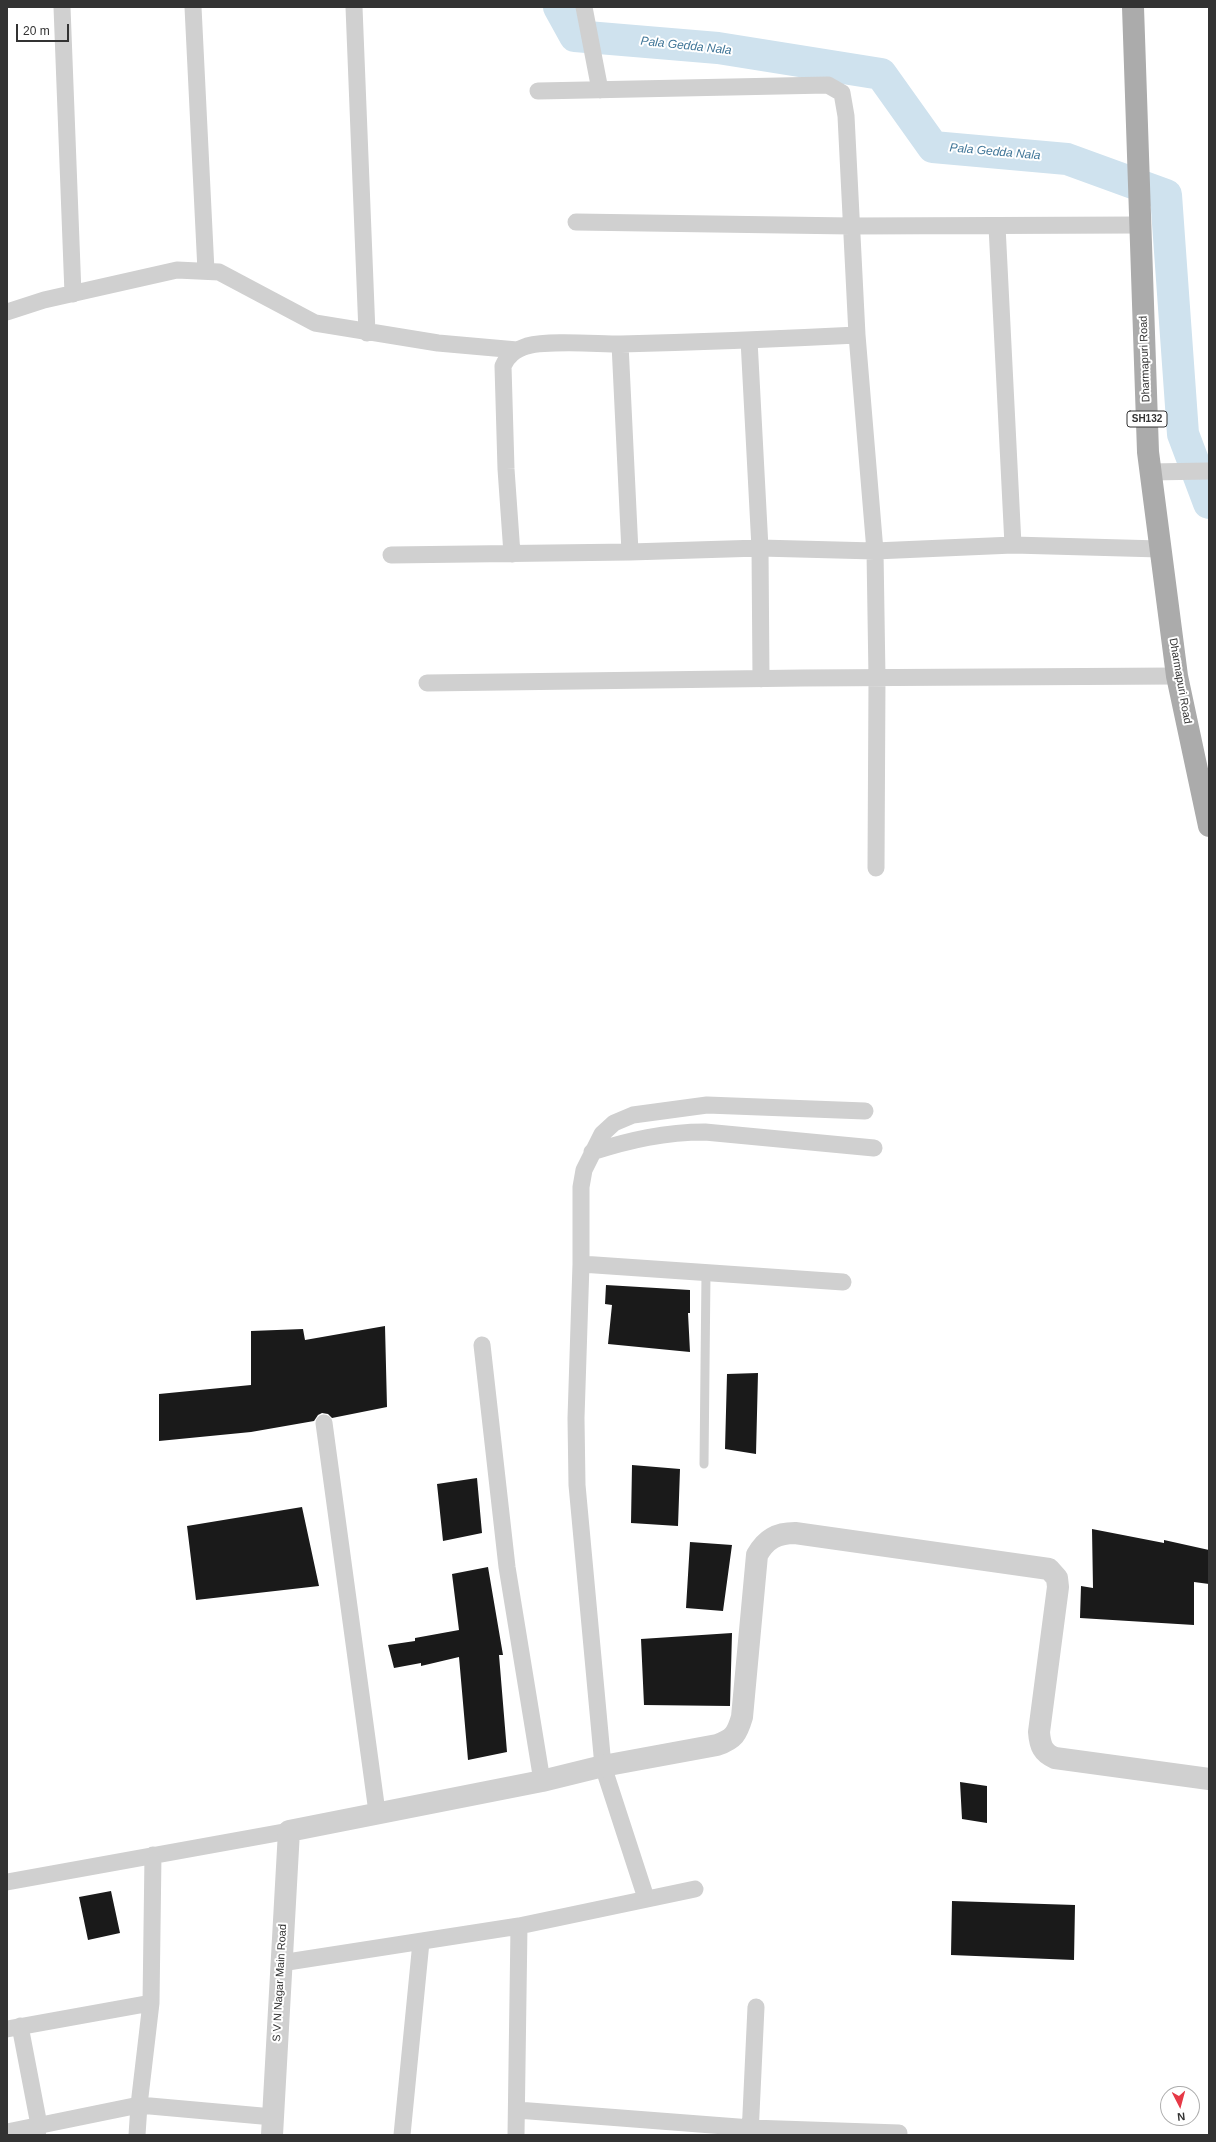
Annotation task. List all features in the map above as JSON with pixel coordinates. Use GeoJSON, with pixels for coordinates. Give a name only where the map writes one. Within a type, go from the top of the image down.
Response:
{"type":"FeatureCollection","features":[{"type":"Feature","properties":{"kind":"main road","name":"Dharmapuri Road"},"geometry":{"type":"LineString","coordinates":[[1133,7],[1148,452],[1177,676],[1209,826]]}},
{"type":"Feature","properties":{"kind":"street"},"geometry":{"type":"LineString","coordinates":[[62,7],[73,294]]}},
{"type":"Feature","properties":{"kind":"street"},"geometry":{"type":"LineString","coordinates":[[193,7],[206,271]]}},
{"type":"Feature","properties":{"kind":"street"},"geometry":{"type":"LineString","coordinates":[[354,7],[367,333]]}},
{"type":"Feature","properties":{"kind":"street"},"geometry":{"type":"LineString","coordinates":[[584,8],[600,90]]}},
{"type":"Feature","properties":{"kind":"street"},"geometry":{"type":"LineString","coordinates":[[538,91],[828,85],[836,88],[842,93],[846,116],[857,335],[875,551],[877,678],[876,868]]}},
{"type":"Feature","properties":{"kind":"street"},"geometry":{"type":"LineString","coordinates":[[576,222],[851,226],[1140,225]]}},
{"type":"Feature","properties":{"kind":"street"},"geometry":{"type":"LineString","coordinates":[[997,226],[1013,545]]}},
{"type":"Feature","properties":{"kind":"street"},"geometry":{"type":"LineString","coordinates":[[7,312],[73,294],[177,270],[206,271],[219,272],[315,323],[367,333],[438,343],[517,350]]}},
{"type":"Feature","properties":{"kind":"street"},"geometry":{"type":"LineString","coordinates":[[512,554],[506,469],[503,366],[507,357],[517,350],[529,346],[546,344],[620,344],[857,335]]}},
{"type":"Feature","properties":{"kind":"street"},"geometry":{"type":"LineString","coordinates":[[748,340],[760,548],[761,679]]}},
{"type":"Feature","properties":{"kind":"street"},"geometry":{"type":"LineString","coordinates":[[620,344],[630,552]]}},
{"type":"Feature","properties":{"kind":"street"},"geometry":{"type":"LineString","coordinates":[[1150,472],[1209,471]]}},
{"type":"Feature","properties":{"kind":"street"},"geometry":{"type":"LineString","coordinates":[[391,555],[630,552],[760,548],[875,551],[1013,545],[1160,549]]}},
{"type":"Feature","properties":{"kind":"street"},"geometry":{"type":"LineString","coordinates":[[427,683],[1177,676]]}},
{"type":"Feature","properties":{"kind":"street"},"geometry":{"type":"LineString","coordinates":[[646,1898],[603,1766],[577,1485],[576,1418],[581,1264],[581,1187],[584,1170],[602,1134],[614,1123],[633,1115],[708,1106],[865,1112]]}},
{"type":"Feature","properties":{"kind":"street"},"geometry":{"type":"LineString","coordinates":[[592,1152],[635,1139],[680,1132],[713,1133],[874,1148]]}},
{"type":"Feature","properties":{"kind":"street"},"geometry":{"type":"LineString","coordinates":[[581,1264],[842,1282]]}},
{"type":"Feature","properties":{"kind":"street"},"geometry":{"type":"LineString","coordinates":[[482,1345],[507,1567],[542,1781]]}},
{"type":"Feature","properties":{"kind":"street"},"geometry":{"type":"LineString","coordinates":[[324,1424],[377,1812]]}},
{"type":"Feature","properties":{"kind":"street"},"geometry":{"type":"LineString","coordinates":[[7,1882],[288,1831],[377,1812],[542,1781],[603,1766],[717,1745],[730,1740],[738,1730],[742,1717],[757,1555],[762,1544],[772,1537],[782,1533],[795,1533],[1049,1569],[1057,1578],[1058,1587],[1040,1732],[1042,1748],[1046,1754],[1055,1758],[1209,1779]]}},
{"type":"Feature","properties":{"kind":"street","name":"S V N Nagar Main Road"},"geometry":{"type":"LineString","coordinates":[[272,2126],[288,1831]]}},
{"type":"Feature","properties":{"kind":"street"},"geometry":{"type":"LineString","coordinates":[[137,2135],[138,2105],[151,2003],[153,1855]]}},
{"type":"Feature","properties":{"kind":"street"},"geometry":{"type":"LineString","coordinates":[[281,1963],[520,1926],[571,1916],[646,1898],[695,1889]]}},
{"type":"Feature","properties":{"kind":"street"},"geometry":{"type":"LineString","coordinates":[[516,2135],[520,1926]]}},
{"type":"Feature","properties":{"kind":"street"},"geometry":{"type":"LineString","coordinates":[[402,2135],[421,1942]]}},
{"type":"Feature","properties":{"kind":"street"},"geometry":{"type":"LineString","coordinates":[[38,2130],[13,2027],[151,2003]]}},
{"type":"Feature","properties":{"kind":"street"},"geometry":{"type":"LineString","coordinates":[[751,2131],[756,2007]]}},
{"type":"Feature","properties":{"kind":"street"},"geometry":{"type":"LineString","coordinates":[[7,2132],[38,2130],[138,2105],[272,2126]]}},
{"type":"Feature","properties":{"kind":"street"},"geometry":{"type":"LineString","coordinates":[[517,2110],[751,2131],[899,2133]]}},
{"type":"Feature","properties":{"kind":"lane"},"geometry":{"type":"LineString","coordinates":[[704,1464],[706,1273]]}},
{"type":"Feature","properties":{"kind":"building"},"geometry":{"type":"Polygon","coordinates":[[[606,1285],[690,1290],[690,1313],[688,1313],[690,1352],[608,1344],[612,1305],[605,1304],[606,1285]]]}},
{"type":"Feature","properties":{"kind":"building"},"geometry":{"type":"Polygon","coordinates":[[[385,1326],[387,1407],[332,1418],[328,1414],[322,1413],[318,1415],[314,1421],[251,1432],[159,1441],[159,1394],[251,1385],[251,1331],[303,1329],[305,1340],[385,1326]]]}},
{"type":"Feature","properties":{"kind":"building"},"geometry":{"type":"Polygon","coordinates":[[[758,1373],[756,1454],[725,1449],[727,1374],[758,1373]]]}},
{"type":"Feature","properties":{"kind":"building"},"geometry":{"type":"Polygon","coordinates":[[[632,1465],[680,1469],[678,1526],[631,1523],[632,1465]]]}},
{"type":"Feature","properties":{"kind":"building"},"geometry":{"type":"Polygon","coordinates":[[[477,1478],[482,1533],[443,1541],[437,1484],[477,1478]]]}},
{"type":"Feature","properties":{"kind":"building"},"geometry":{"type":"Polygon","coordinates":[[[302,1507],[319,1586],[196,1600],[187,1526],[302,1507]]]}},
{"type":"Feature","properties":{"kind":"building"},"geometry":{"type":"Polygon","coordinates":[[[1092,1529],[1164,1543],[1164,1540],[1209,1550],[1209,1584],[1194,1582],[1194,1625],[1080,1618],[1081,1586],[1093,1588],[1092,1529]]]}},
{"type":"Feature","properties":{"kind":"building"},"geometry":{"type":"Polygon","coordinates":[[[690,1542],[732,1545],[723,1611],[686,1608],[690,1542]]]}},
{"type":"Feature","properties":{"kind":"building"},"geometry":{"type":"Polygon","coordinates":[[[488,1567],[503,1655],[499,1655],[507,1752],[468,1760],[459,1657],[421,1666],[421,1663],[394,1668],[388,1645],[415,1641],[415,1638],[459,1630],[452,1574],[488,1567]]]}},
{"type":"Feature","properties":{"kind":"building"},"geometry":{"type":"Polygon","coordinates":[[[732,1633],[730,1706],[644,1705],[641,1639],[732,1633]]]}},
{"type":"Feature","properties":{"kind":"building"},"geometry":{"type":"Polygon","coordinates":[[[960,1782],[987,1786],[987,1823],[962,1819],[960,1782]]]}},
{"type":"Feature","properties":{"kind":"building"},"geometry":{"type":"Polygon","coordinates":[[[111,1891],[120,1933],[88,1940],[79,1897],[111,1891]]]}},
{"type":"Feature","properties":{"kind":"building"},"geometry":{"type":"Polygon","coordinates":[[[952,1901],[1075,1905],[1074,1960],[951,1955],[952,1901]]]}},
{"type":"Feature","properties":{"kind":"waterway","name":"Pala Gedda Nala"},"geometry":{"type":"LineString","coordinates":[[559,7],[575,36],[718,48],[881,74],[933,147],[1067,159],[1166,195],[1183,434],[1209,503]]}}]}
